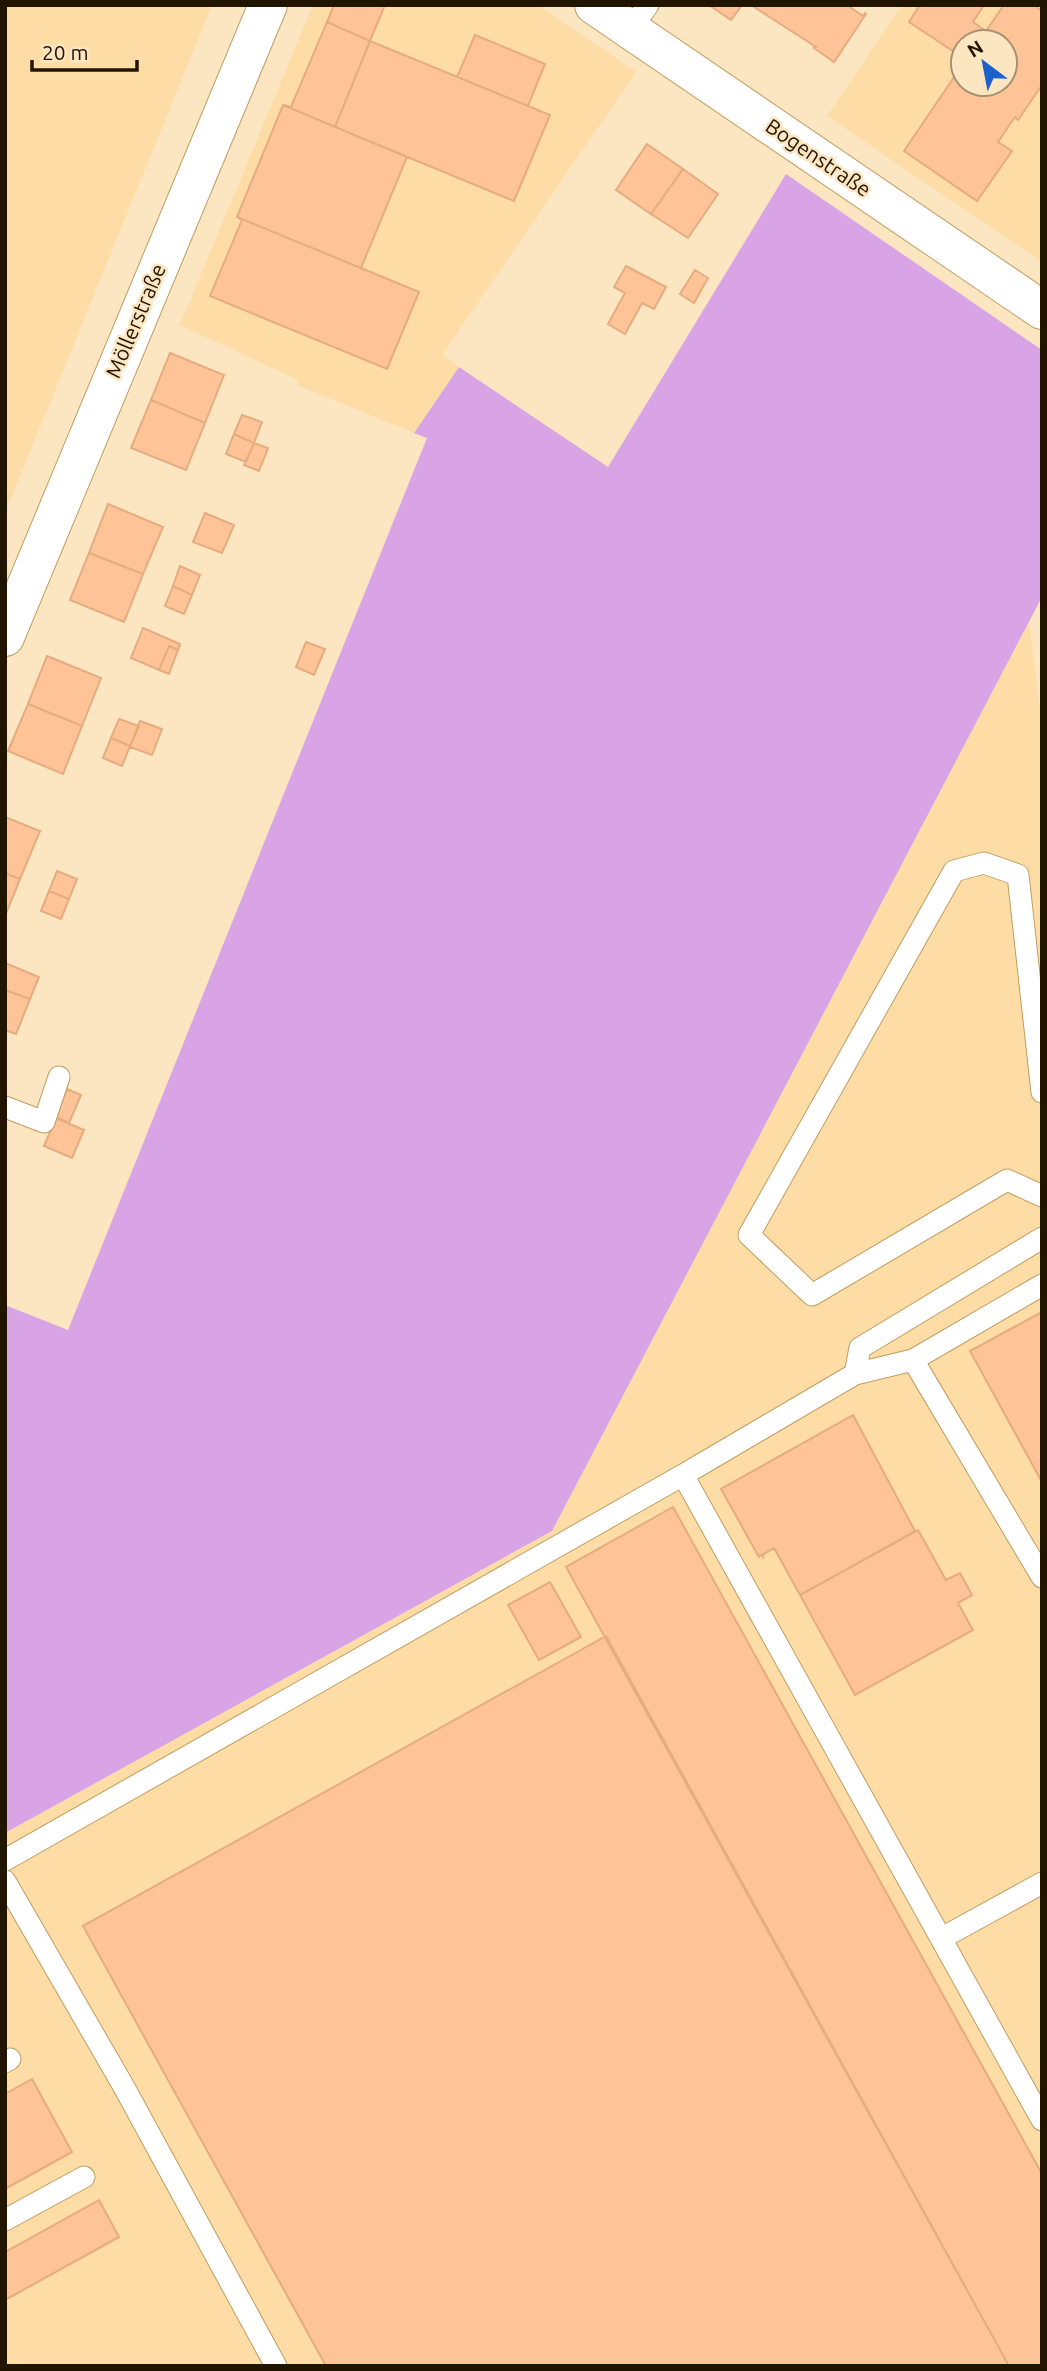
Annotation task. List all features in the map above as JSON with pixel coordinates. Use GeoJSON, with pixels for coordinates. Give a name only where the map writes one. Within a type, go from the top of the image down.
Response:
{"type":"FeatureCollection","features":[{"type":"Feature","properties":{"kind":"street","name":"Möllerstraße"},"geometry":{"type":"LineString","coordinates":[[5,637],[268,5]]}},
{"type":"Feature","properties":{"kind":"street","name":"Bogenstraße"},"geometry":{"type":"LineString","coordinates":[[594,5],[639,18],[1042,310]]}},
{"type":"Feature","properties":{"kind":"lane"},"geometry":{"type":"LineString","coordinates":[[1042,1092],[1018,875],[984,863],[954,871],[749,1235],[811,1295],[1007,1180],[1042,1196]]}},
{"type":"Feature","properties":{"kind":"lane"},"geometry":{"type":"LineString","coordinates":[[5,1107],[44,1122],[59,1077]]}},
{"type":"Feature","properties":{"kind":"lane"},"geometry":{"type":"LineString","coordinates":[[855,1374],[860,1348],[1042,1238]]}},
{"type":"Feature","properties":{"kind":"lane"},"geometry":{"type":"LineString","coordinates":[[5,1860],[684,1475],[855,1374],[913,1360],[1042,1286]]}},
{"type":"Feature","properties":{"kind":"lane"},"geometry":{"type":"LineString","coordinates":[[913,1360],[1042,1577]]}},
{"type":"Feature","properties":{"kind":"lane"},"geometry":{"type":"LineString","coordinates":[[684,1475],[1042,2120]]}},
{"type":"Feature","properties":{"kind":"lane"},"geometry":{"type":"LineString","coordinates":[[5,1881],[124,2087],[276,2366]]}},
{"type":"Feature","properties":{"kind":"lane"},"geometry":{"type":"LineString","coordinates":[[942,1938],[1042,1883]]}},
{"type":"Feature","properties":{"kind":"lane"},"geometry":{"type":"LineString","coordinates":[[5,2220],[84,2177]]}},
{"type":"Feature","properties":{"kind":"shaded area"},"geometry":{"type":"Polygon","coordinates":[[[5,5],[212,5],[5,513],[5,5]]]}},
{"type":"Feature","properties":{"kind":"shaded area"},"geometry":{"type":"Polygon","coordinates":[[[313,5],[538,5],[636,72],[442,355],[459,367],[414,433],[297,385],[298,380],[180,325],[313,5]]]}},
{"type":"Feature","properties":{"kind":"shaded area"},"geometry":{"type":"Polygon","coordinates":[[[902,5],[1042,5],[1042,262],[827,116],[902,5]]]}},
{"type":"Feature","properties":{"kind":"shaded area"},"geometry":{"type":"Polygon","coordinates":[[[786,174],[1042,350],[1042,597],[552,1531],[5,1833],[5,1305],[68,1330],[427,438],[414,433],[459,367],[608,467],[786,174]]]}},
{"type":"Feature","properties":{"kind":"shaded area"},"geometry":{"type":"Polygon","coordinates":[[[1029,621],[1042,728],[1042,2366],[5,2366],[5,1833],[552,1531],[1029,621]]]}},
{"type":"Feature","properties":{"kind":"building"},"geometry":{"type":"Polygon","coordinates":[[[334,5],[385,5],[370,41],[327,22],[334,5]]]}},
{"type":"Feature","properties":{"kind":"building"},"geometry":{"type":"Polygon","coordinates":[[[709,5],[742,5],[731,20],[709,5]]]}},
{"type":"Feature","properties":{"kind":"building"},"geometry":{"type":"Polygon","coordinates":[[[751,5],[847,5],[863,16],[866,14],[834,62],[814,48],[816,47],[751,5]]]}},
{"type":"Feature","properties":{"kind":"building"},"geometry":{"type":"Polygon","coordinates":[[[920,5],[984,5],[973,22],[982,28],[949,28],[949,48],[909,22],[920,5]]]}},
{"type":"Feature","properties":{"kind":"building"},"geometry":{"type":"Polygon","coordinates":[[[1004,5],[1034,5],[1042,11],[1042,85],[1018,120],[1015,117],[998,142],[1012,151],[977,201],[904,151],[949,85],[949,98],[1019,98],[1019,28],[988,28],[1004,5]]]}},
{"type":"Feature","properties":{"kind":"building"},"geometry":{"type":"Polygon","coordinates":[[[327,22],[370,41],[335,127],[283,105],[291,107],[327,22]]]}},
{"type":"Feature","properties":{"kind":"building"},"geometry":{"type":"Polygon","coordinates":[[[475,35],[545,64],[528,106],[457,77],[475,35]]]}},
{"type":"Feature","properties":{"kind":"building"},"geometry":{"type":"Polygon","coordinates":[[[370,41],[550,115],[514,201],[335,127],[370,41]]]}},
{"type":"Feature","properties":{"kind":"building"},"geometry":{"type":"Polygon","coordinates":[[[283,105],[407,157],[361,268],[419,292],[237,217],[283,105]]]}},
{"type":"Feature","properties":{"kind":"building"},"geometry":{"type":"Polygon","coordinates":[[[647,144],[683,169],[651,214],[616,190],[647,144]]]}},
{"type":"Feature","properties":{"kind":"building"},"geometry":{"type":"Polygon","coordinates":[[[683,169],[718,194],[688,238],[651,214],[683,169]]]}},
{"type":"Feature","properties":{"kind":"building"},"geometry":{"type":"Polygon","coordinates":[[[237,217],[419,292],[387,369],[210,296],[242,220],[237,217]]]}},
{"type":"Feature","properties":{"kind":"building"},"geometry":{"type":"Polygon","coordinates":[[[626,266],[666,287],[654,309],[642,303],[625,334],[608,324],[625,293],[614,287],[626,266]]]}},
{"type":"Feature","properties":{"kind":"building"},"geometry":{"type":"Polygon","coordinates":[[[695,270],[708,278],[694,303],[680,294],[695,270]]]}},
{"type":"Feature","properties":{"kind":"building"},"geometry":{"type":"Polygon","coordinates":[[[170,353],[224,375],[205,423],[151,400],[170,353]]]}},
{"type":"Feature","properties":{"kind":"building"},"geometry":{"type":"Polygon","coordinates":[[[151,400],[205,423],[186,470],[131,448],[151,400]]]}},
{"type":"Feature","properties":{"kind":"building"},"geometry":{"type":"Polygon","coordinates":[[[242,415],[262,422],[254,443],[234,434],[242,415]]]}},
{"type":"Feature","properties":{"kind":"building"},"geometry":{"type":"Polygon","coordinates":[[[234,434],[254,443],[246,462],[226,454],[234,434]]]}},
{"type":"Feature","properties":{"kind":"building"},"geometry":{"type":"Polygon","coordinates":[[[254,443],[268,448],[259,471],[244,465],[254,443]]]}},
{"type":"Feature","properties":{"kind":"building"},"geometry":{"type":"Polygon","coordinates":[[[108,504],[163,527],[143,574],[89,553],[108,504]]]}},
{"type":"Feature","properties":{"kind":"building"},"geometry":{"type":"Polygon","coordinates":[[[205,513],[234,525],[222,553],[193,542],[205,513]]]}},
{"type":"Feature","properties":{"kind":"building"},"geometry":{"type":"Polygon","coordinates":[[[89,553],[143,574],[124,622],[70,600],[89,553]]]}},
{"type":"Feature","properties":{"kind":"building"},"geometry":{"type":"Polygon","coordinates":[[[180,566],[200,575],[192,595],[173,586],[180,566]]]}},
{"type":"Feature","properties":{"kind":"building"},"geometry":{"type":"Polygon","coordinates":[[[173,586],[192,595],[184,614],[165,606],[173,586]]]}},
{"type":"Feature","properties":{"kind":"building"},"geometry":{"type":"Polygon","coordinates":[[[143,628],[180,644],[178,650],[169,646],[159,670],[131,658],[143,628]]]}},
{"type":"Feature","properties":{"kind":"building"},"geometry":{"type":"Polygon","coordinates":[[[306,642],[325,649],[314,675],[296,667],[306,642]]]}},
{"type":"Feature","properties":{"kind":"building"},"geometry":{"type":"Polygon","coordinates":[[[169,646],[178,650],[169,674],[159,670],[169,646]]]}},
{"type":"Feature","properties":{"kind":"building"},"geometry":{"type":"Polygon","coordinates":[[[47,656],[101,678],[82,726],[28,704],[47,656]]]}},
{"type":"Feature","properties":{"kind":"building"},"geometry":{"type":"Polygon","coordinates":[[[28,704],[82,726],[63,774],[8,751],[28,704]]]}},
{"type":"Feature","properties":{"kind":"building"},"geometry":{"type":"Polygon","coordinates":[[[119,719],[139,726],[130,746],[111,738],[119,719]]]}},
{"type":"Feature","properties":{"kind":"building"},"geometry":{"type":"Polygon","coordinates":[[[140,721],[162,729],[152,755],[130,747],[140,721]]]}},
{"type":"Feature","properties":{"kind":"building"},"geometry":{"type":"Polygon","coordinates":[[[111,738],[130,746],[122,766],[103,758],[111,738]]]}},
{"type":"Feature","properties":{"kind":"building"},"geometry":{"type":"Polygon","coordinates":[[[5,817],[40,831],[20,879],[5,873],[5,817]]]}},
{"type":"Feature","properties":{"kind":"building"},"geometry":{"type":"Polygon","coordinates":[[[57,871],[77,879],[69,899],[49,891],[57,871]]]}},
{"type":"Feature","properties":{"kind":"building"},"geometry":{"type":"Polygon","coordinates":[[[5,873],[20,879],[5,916],[5,873]]]}},
{"type":"Feature","properties":{"kind":"building"},"geometry":{"type":"Polygon","coordinates":[[[49,891],[69,899],[61,919],[41,911],[49,891]]]}},
{"type":"Feature","properties":{"kind":"building"},"geometry":{"type":"Polygon","coordinates":[[[5,963],[39,977],[30,999],[5,990],[5,963]]]}},
{"type":"Feature","properties":{"kind":"building"},"geometry":{"type":"Polygon","coordinates":[[[5,990],[30,999],[16,1034],[5,1030],[5,990]]]}},
{"type":"Feature","properties":{"kind":"building"},"geometry":{"type":"Polygon","coordinates":[[[67,1089],[81,1095],[69,1123],[56,1117],[67,1089]]]}},
{"type":"Feature","properties":{"kind":"building"},"geometry":{"type":"Polygon","coordinates":[[[56,1118],[84,1130],[72,1158],[44,1146],[56,1118]]]}},
{"type":"Feature","properties":{"kind":"building"},"geometry":{"type":"Polygon","coordinates":[[[1042,1312],[1042,1482],[970,1351],[1042,1312]]]}},
{"type":"Feature","properties":{"kind":"building"},"geometry":{"type":"Polygon","coordinates":[[[853,1415],[915,1531],[800,1595],[774,1548],[759,1557],[721,1489],[853,1415]]]}},
{"type":"Feature","properties":{"kind":"building"},"geometry":{"type":"Polygon","coordinates":[[[673,1507],[1042,2174],[1042,2366],[1009,2366],[566,1567],[673,1507]]]}},
{"type":"Feature","properties":{"kind":"building"},"geometry":{"type":"Polygon","coordinates":[[[918,1530],[946,1580],[960,1573],[972,1595],[958,1603],[973,1630],[855,1695],[800,1595],[918,1530]]]}},
{"type":"Feature","properties":{"kind":"building"},"geometry":{"type":"Polygon","coordinates":[[[550,1582],[581,1637],[539,1660],[508,1605],[550,1582]]]}},
{"type":"Feature","properties":{"kind":"building"},"geometry":{"type":"Polygon","coordinates":[[[606,1636],[1009,2366],[326,2366],[83,1926],[606,1636]]]}},
{"type":"Feature","properties":{"kind":"building"},"geometry":{"type":"Polygon","coordinates":[[[32,2079],[72,2152],[5,2189],[5,2094],[32,2079]]]}},
{"type":"Feature","properties":{"kind":"building"},"geometry":{"type":"Polygon","coordinates":[[[99,2200],[119,2237],[5,2300],[5,2252],[99,2200]]]}}]}
